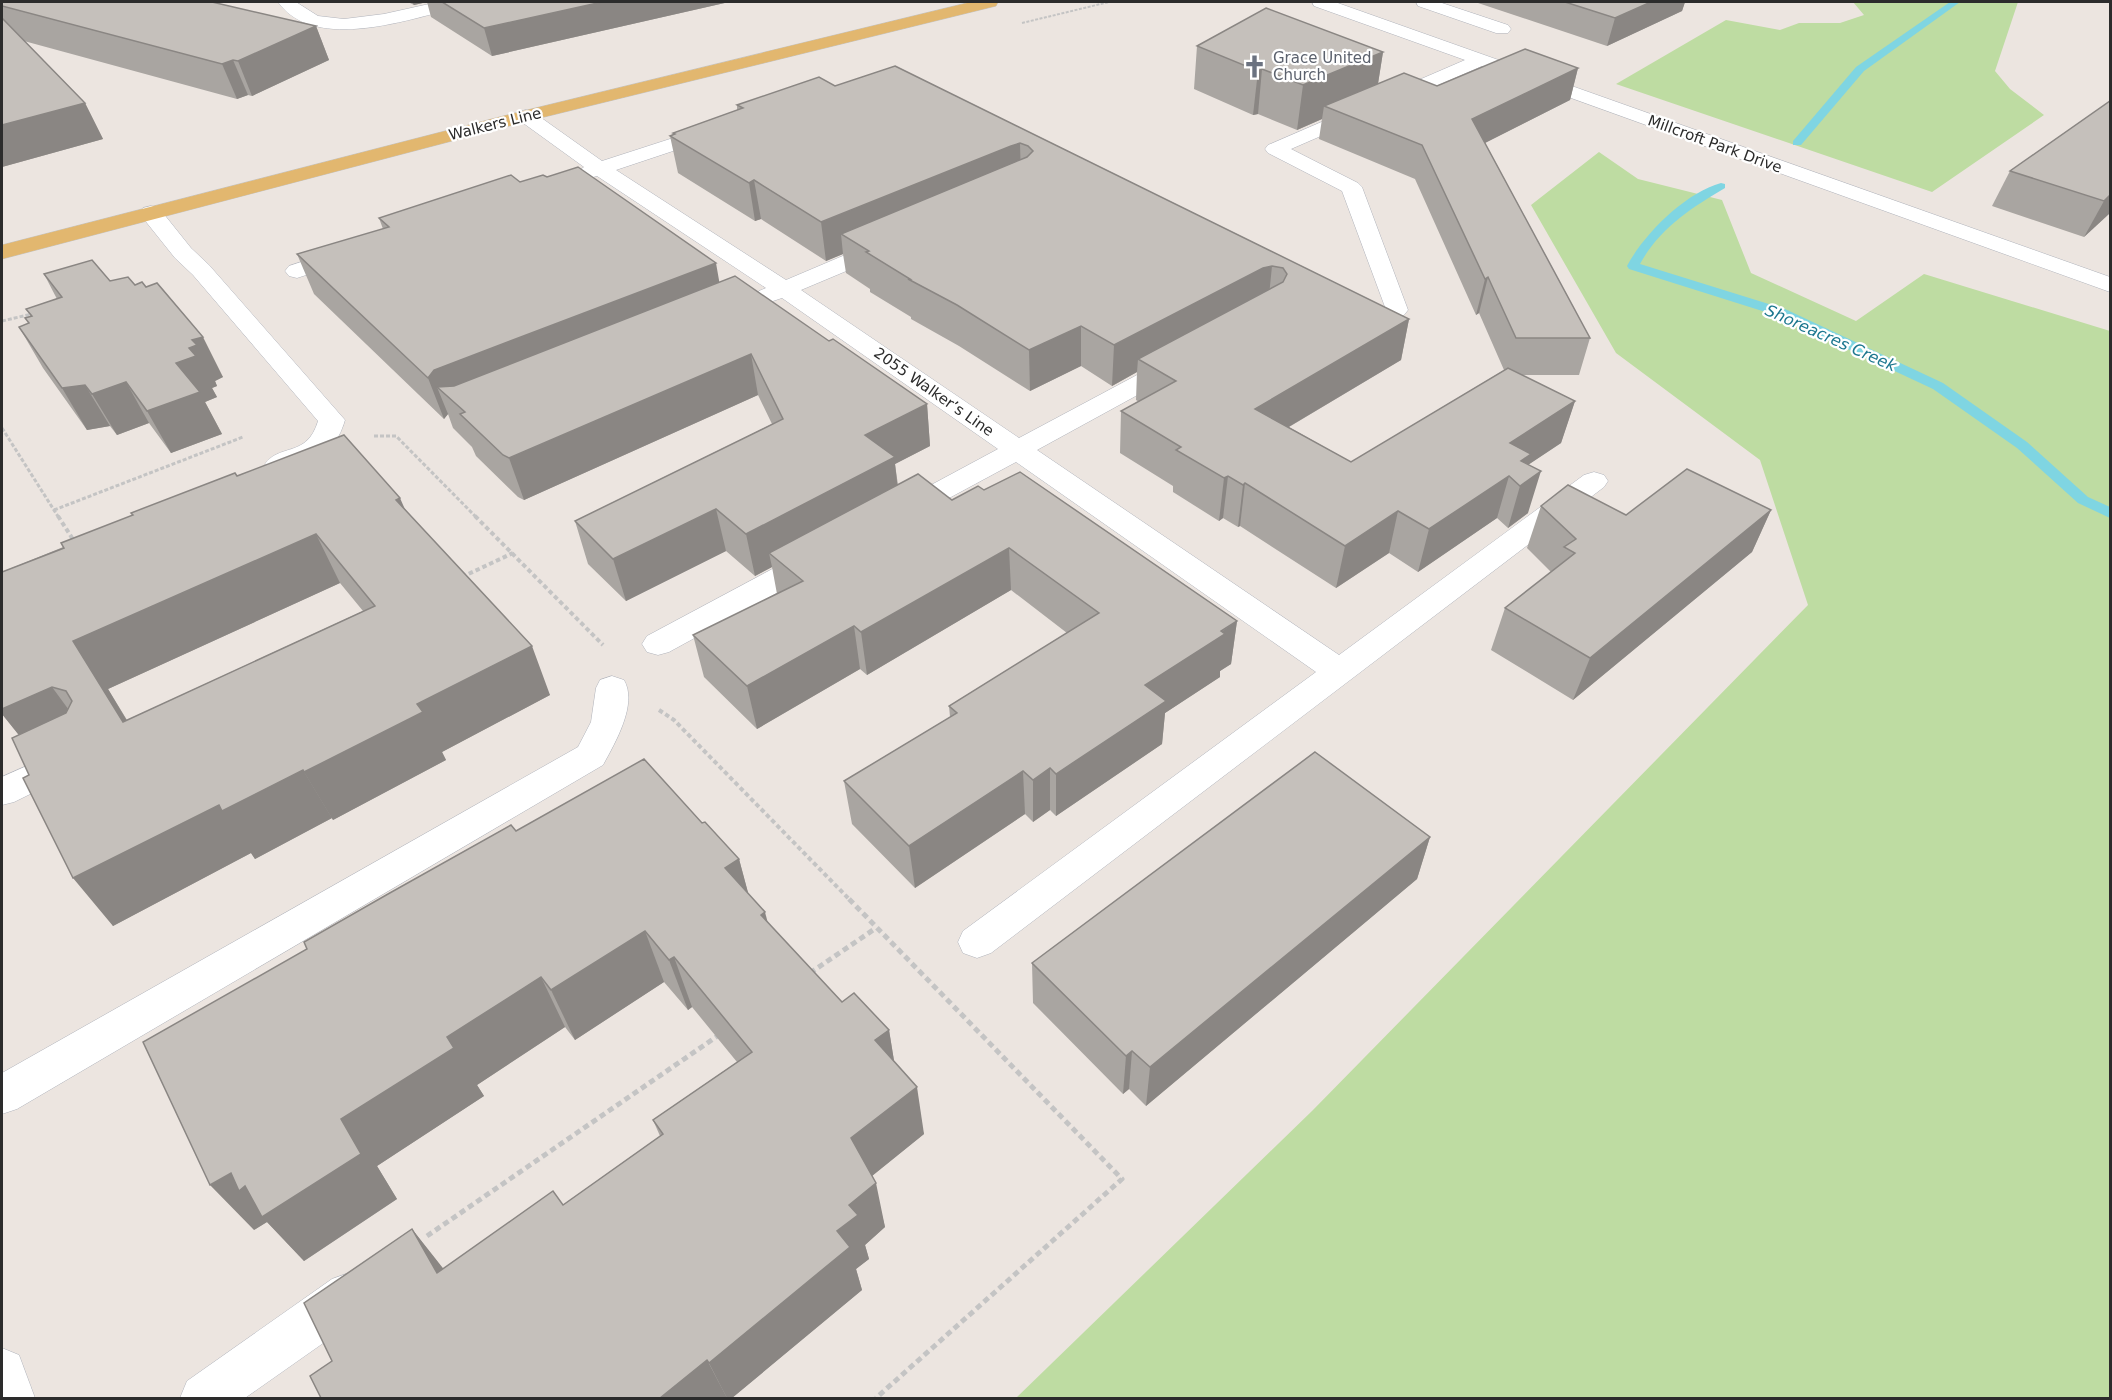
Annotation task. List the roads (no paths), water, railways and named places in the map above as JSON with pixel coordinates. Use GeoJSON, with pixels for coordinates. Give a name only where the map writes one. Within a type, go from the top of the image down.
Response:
{"type":"FeatureCollection","features":[{"type":"Feature","properties":{"kind":"main road","name":"Walkers Line"},"geometry":{"type":"LineString","coordinates":[[2,252],[526,116],[990,2]]}},
{"type":"Feature","properties":{"kind":"street"},"geometry":{"type":"LineString","coordinates":[[286,2],[311,20],[331,25],[356,24],[457,2]]}},
{"type":"Feature","properties":{"kind":"street","name":"Millcroft Park Drive"},"geometry":{"type":"LineString","coordinates":[[1320,2],[2110,285]]}},
{"type":"Feature","properties":{"kind":"street"},"geometry":{"type":"LineString","coordinates":[[1424,2],[1502,29]]}},
{"type":"Feature","properties":{"kind":"street"},"geometry":{"type":"LineString","coordinates":[[1396,310],[1351,187],[1275,149],[1481,60]]}},
{"type":"Feature","properties":{"kind":"street","name":"2055 Walker’s Line"},"geometry":{"type":"LineString","coordinates":[[526,116],[599,168],[784,289],[1340,672]]}},
{"type":"Feature","properties":{"kind":"street"},"geometry":{"type":"LineString","coordinates":[[566,180],[731,126]]}},
{"type":"Feature","properties":{"kind":"street"},"geometry":{"type":"LineString","coordinates":[[151,213],[183,253],[201,270],[332,420],[329,436],[312,451],[258,472]]}},
{"type":"Feature","properties":{"kind":"street"},"geometry":{"type":"LineString","coordinates":[[741,306],[902,239]]}},
{"type":"Feature","properties":{"kind":"street"},"geometry":{"type":"LineString","coordinates":[[297,271],[364,248]]}},
{"type":"Feature","properties":{"kind":"street"},"geometry":{"type":"LineString","coordinates":[[884,522],[1195,354]]}},
{"type":"Feature","properties":{"kind":"street"},"geometry":{"type":"LineString","coordinates":[[976,942],[1594,481]]}},
{"type":"Feature","properties":{"kind":"street"},"geometry":{"type":"LineString","coordinates":[[658,644],[843,544]]}},
{"type":"Feature","properties":{"kind":"street"},"geometry":{"type":"LineString","coordinates":[[2,1095],[591,756],[608,722],[612,688]]}},
{"type":"Feature","properties":{"kind":"street"},"geometry":{"type":"LineString","coordinates":[[2,792],[89,751]]}},
{"type":"Feature","properties":{"kind":"street"},"geometry":{"type":"LineString","coordinates":[[204,1398],[380,1274]]}},
{"type":"Feature","properties":{"kind":"street"},"geometry":{"type":"LineString","coordinates":[[2,1372],[11,1398]]}},
{"type":"Feature","properties":{"kind":"waterway","name":"Shoreacres Creek"},"geometry":{"type":"LineString","coordinates":[[1797,143],[1860,69],[1955,2]]}},
{"type":"Feature","properties":{"kind":"waterway","name":"Shoreacres Creek"},"geometry":{"type":"LineString","coordinates":[[1721,186],[1695,201],[1659,229],[1633,266],[1780,312],[1938,386],[2022,445],[2083,500],[2110,513]]}},
{"type":"Feature","properties":{"kind":"place","name":"Grace United Church"},"geometry":{"type":"Point","coordinates":[1255,67]}}]}
